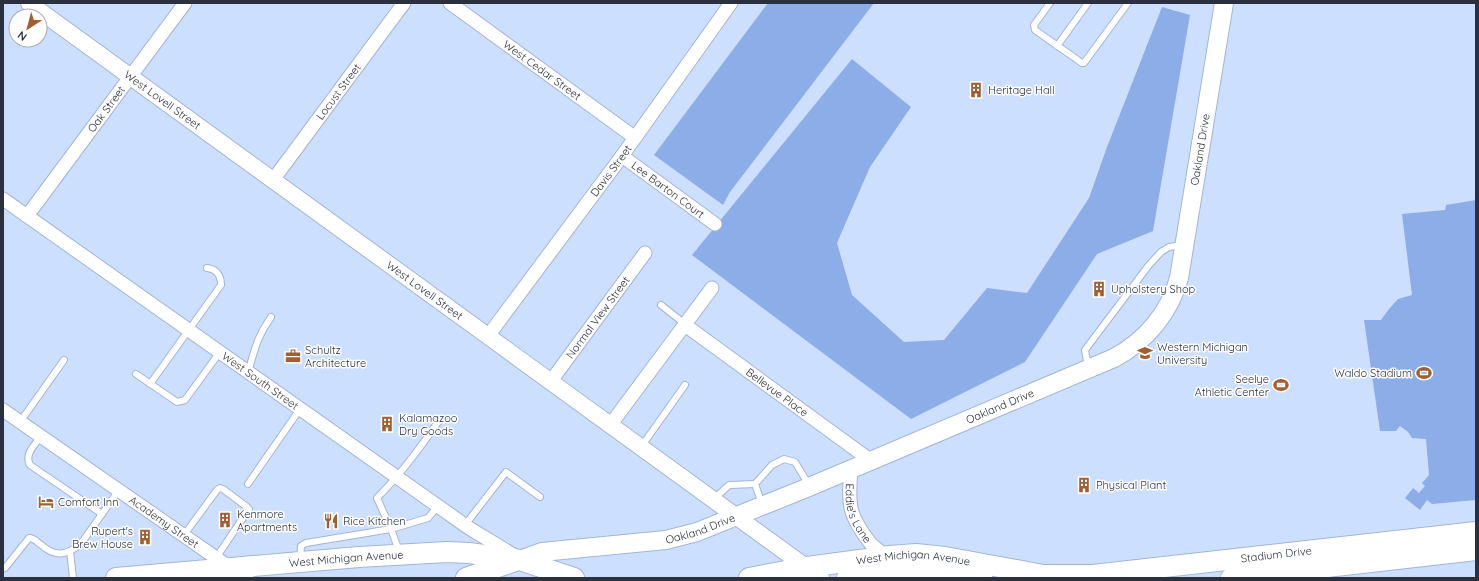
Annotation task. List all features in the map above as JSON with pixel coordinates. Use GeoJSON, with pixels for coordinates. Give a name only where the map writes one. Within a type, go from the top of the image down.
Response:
{"type":"FeatureCollection","features":[{"type":"Feature","properties":{"kind":"main road","name":"Oakland Drive"},"geometry":{"type":"LineString","coordinates":[[520,560],[542,552],[666,540],[697,532],[809,487],[1088,368],[1126,351],[1143,338],[1159,320],[1175,291],[1224,3]]}},
{"type":"Feature","properties":{"kind":"main road","name":"Stadium Drive"},"geometry":{"type":"LineString","coordinates":[[1077,575],[1113,573],[1476,532]]}},
{"type":"Feature","properties":{"kind":"main road","name":"Stadium Drive"},"geometry":{"type":"LineString","coordinates":[[1231,578],[1476,550]]}},
{"type":"Feature","properties":{"kind":"main road","name":"West Michigan Avenue"},"geometry":{"type":"LineString","coordinates":[[116,578],[201,575],[232,568],[447,552],[469,553],[520,560],[574,578]]}},
{"type":"Feature","properties":{"kind":"main road","name":"West Michigan Avenue"},"geometry":{"type":"LineString","coordinates":[[847,578],[887,570],[916,554],[945,556],[1043,575],[1077,575]]}},
{"type":"Feature","properties":{"kind":"main road"},"geometry":{"type":"LineString","coordinates":[[466,578],[520,560]]}},
{"type":"Feature","properties":{"kind":"main road","name":"West Michigan Avenue"},"geometry":{"type":"LineString","coordinates":[[749,578],[814,573],[887,570],[933,572],[954,576],[982,578]]}},
{"type":"Feature","properties":{"kind":"street","name":"West Lovell Street"},"geometry":{"type":"LineString","coordinates":[[29,3],[611,424],[814,573]]}},
{"type":"Feature","properties":{"kind":"street","name":"Oak Street"},"geometry":{"type":"LineString","coordinates":[[27,216],[185,3]]}},
{"type":"Feature","properties":{"kind":"street","name":"Locust Street"},"geometry":{"type":"LineString","coordinates":[[273,180],[404,3]]}},
{"type":"Feature","properties":{"kind":"street","name":"West Cedar Street"},"geometry":{"type":"LineString","coordinates":[[450,3],[634,137]]}},
{"type":"Feature","properties":{"kind":"street","name":"Davis Street"},"geometry":{"type":"LineString","coordinates":[[488,336],[622,156],[634,137],[731,3]]}},
{"type":"Feature","properties":{"kind":"street","name":"Lee Barton Court"},"geometry":{"type":"LineString","coordinates":[[622,156],[715,224]]}},
{"type":"Feature","properties":{"kind":"street","name":"West South Street"},"geometry":{"type":"LineString","coordinates":[[3,199],[396,477],[465,525],[520,560]]}},
{"type":"Feature","properties":{"kind":"street","name":"Normal View Street"},"geometry":{"type":"LineString","coordinates":[[551,381],[645,253]]}},
{"type":"Feature","properties":{"kind":"street"},"geometry":{"type":"LineString","coordinates":[[611,424],[712,288]]}},
{"type":"Feature","properties":{"kind":"street","name":"Bellevue Place"},"geometry":{"type":"LineString","coordinates":[[685,324],[870,460]]}},
{"type":"Feature","properties":{"kind":"street","name":"Academy Street"},"geometry":{"type":"LineString","coordinates":[[3,410],[232,568]]}},
{"type":"Feature","properties":{"kind":"street","name":"Eddie's Lane"},"geometry":{"type":"LineString","coordinates":[[851,469],[849,494],[850,508],[856,524],[873,546],[887,570]]}},
{"type":"Feature","properties":{"kind":"lane"},"geometry":{"type":"LineString","coordinates":[[1050,3],[1034,25],[1036,32],[1084,64],[1128,3]]}},
{"type":"Feature","properties":{"kind":"lane"},"geometry":{"type":"LineString","coordinates":[[1057,46],[1088,3]]}},
{"type":"Feature","properties":{"kind":"lane"},"geometry":{"type":"LineString","coordinates":[[1088,368],[1085,350],[1149,265],[1160,252],[1169,246],[1184,245]]}},
{"type":"Feature","properties":{"kind":"lane"},"geometry":{"type":"LineString","coordinates":[[150,384],[221,285],[221,279],[217,272],[213,269],[207,268]]}},
{"type":"Feature","properties":{"kind":"lane"},"geometry":{"type":"LineString","coordinates":[[661,305],[685,324]]}},
{"type":"Feature","properties":{"kind":"lane"},"geometry":{"type":"LineString","coordinates":[[248,372],[256,342],[272,317]]}},
{"type":"Feature","properties":{"kind":"lane"},"geometry":{"type":"LineString","coordinates":[[136,374],[178,402],[182,401],[185,400],[220,352]]}},
{"type":"Feature","properties":{"kind":"lane"},"geometry":{"type":"LineString","coordinates":[[20,422],[64,360]]}},
{"type":"Feature","properties":{"kind":"lane"},"geometry":{"type":"LineString","coordinates":[[641,447],[685,384]]}},
{"type":"Feature","properties":{"kind":"lane"},"geometry":{"type":"LineString","coordinates":[[248,484],[300,409]]}},
{"type":"Feature","properties":{"kind":"lane"},"geometry":{"type":"LineString","coordinates":[[400,555],[391,529],[377,498],[413,458],[440,419]]}},
{"type":"Feature","properties":{"kind":"lane"},"geometry":{"type":"LineString","coordinates":[[40,436],[28,454],[28,461],[30,465],[102,514]]}},
{"type":"Feature","properties":{"kind":"lane"},"geometry":{"type":"LineString","coordinates":[[714,500],[729,485],[755,484],[772,465],[784,459],[796,462],[809,487]]}},
{"type":"Feature","properties":{"kind":"lane"},"geometry":{"type":"LineString","coordinates":[[465,525],[506,472],[540,497]]}},
{"type":"Feature","properties":{"kind":"lane"},"geometry":{"type":"LineString","coordinates":[[755,484],[763,506]]}},
{"type":"Feature","properties":{"kind":"lane"},"geometry":{"type":"LineString","coordinates":[[184,535],[217,490],[220,488],[223,489],[247,506],[248,509],[232,568]]}},
{"type":"Feature","properties":{"kind":"lane"},"geometry":{"type":"LineString","coordinates":[[5,568],[29,538],[33,538],[50,552],[60,554],[70,551],[80,545],[119,490]]}},
{"type":"Feature","properties":{"kind":"lane"},"geometry":{"type":"LineString","coordinates":[[300,562],[301,546],[306,543],[391,529],[428,518],[438,506]]}},
{"type":"Feature","properties":{"kind":"lane"},"geometry":{"type":"LineString","coordinates":[[70,551],[73,578]]}},
{"type":"Feature","properties":{"kind":"shaded area"},"geometry":{"type":"Polygon","coordinates":[[[768,3],[874,3],[730,192],[723,205],[654,155],[768,3]]]}},
{"type":"Feature","properties":{"kind":"shaded area"},"geometry":{"type":"Polygon","coordinates":[[[1162,7],[1190,15],[1153,231],[1097,254],[1025,362],[911,419],[692,255],[852,59],[911,107],[870,167],[837,243],[852,295],[904,342],[944,340],[987,288],[1027,293],[1089,198],[1107,147],[1162,7]]]}},
{"type":"Feature","properties":{"kind":"shaded area","name":"Waldo Stadium"},"geometry":{"type":"Polygon","coordinates":[[[1476,200],[1476,500],[1432,504],[1427,500],[1420,510],[1405,498],[1413,488],[1419,493],[1425,486],[1422,483],[1429,475],[1426,439],[1412,438],[1408,432],[1400,426],[1396,431],[1380,431],[1364,320],[1381,320],[1398,299],[1412,295],[1402,214],[1445,210],[1446,205],[1476,200]]]}},
{"type":"Feature","properties":{"kind":"place","name":"Heritage Hall"},"geometry":{"type":"Point","coordinates":[976,90]}},
{"type":"Feature","properties":{"kind":"place","name":"Upholstery Shop"},"geometry":{"type":"Point","coordinates":[1099,289]}},
{"type":"Feature","properties":{"kind":"place","name":"Western Michigan University"},"geometry":{"type":"Point","coordinates":[1145,353]}},
{"type":"Feature","properties":{"kind":"place","name":"Schultz Architecture"},"geometry":{"type":"Point","coordinates":[293,356]}},
{"type":"Feature","properties":{"kind":"place","name":"Waldo Stadium"},"geometry":{"type":"Point","coordinates":[1424,373]}},
{"type":"Feature","properties":{"kind":"place","name":"Seelye Athletic Center"},"geometry":{"type":"Point","coordinates":[1281,385]}},
{"type":"Feature","properties":{"kind":"place","name":"Kalamazoo Dry Goods"},"geometry":{"type":"Point","coordinates":[387,424]}},
{"type":"Feature","properties":{"kind":"place","name":"Physical Plant"},"geometry":{"type":"Point","coordinates":[1084,485]}},
{"type":"Feature","properties":{"kind":"place","name":"Comfort Inn"},"geometry":{"type":"Point","coordinates":[46,502]}},
{"type":"Feature","properties":{"kind":"place","name":"Kenmore Apartments"},"geometry":{"type":"Point","coordinates":[225,520]}},
{"type":"Feature","properties":{"kind":"place","name":"Rice Kitchen"},"geometry":{"type":"Point","coordinates":[331,521]}},
{"type":"Feature","properties":{"kind":"place","name":"Rupert's Brew House"},"geometry":{"type":"Point","coordinates":[145,537]}}]}
